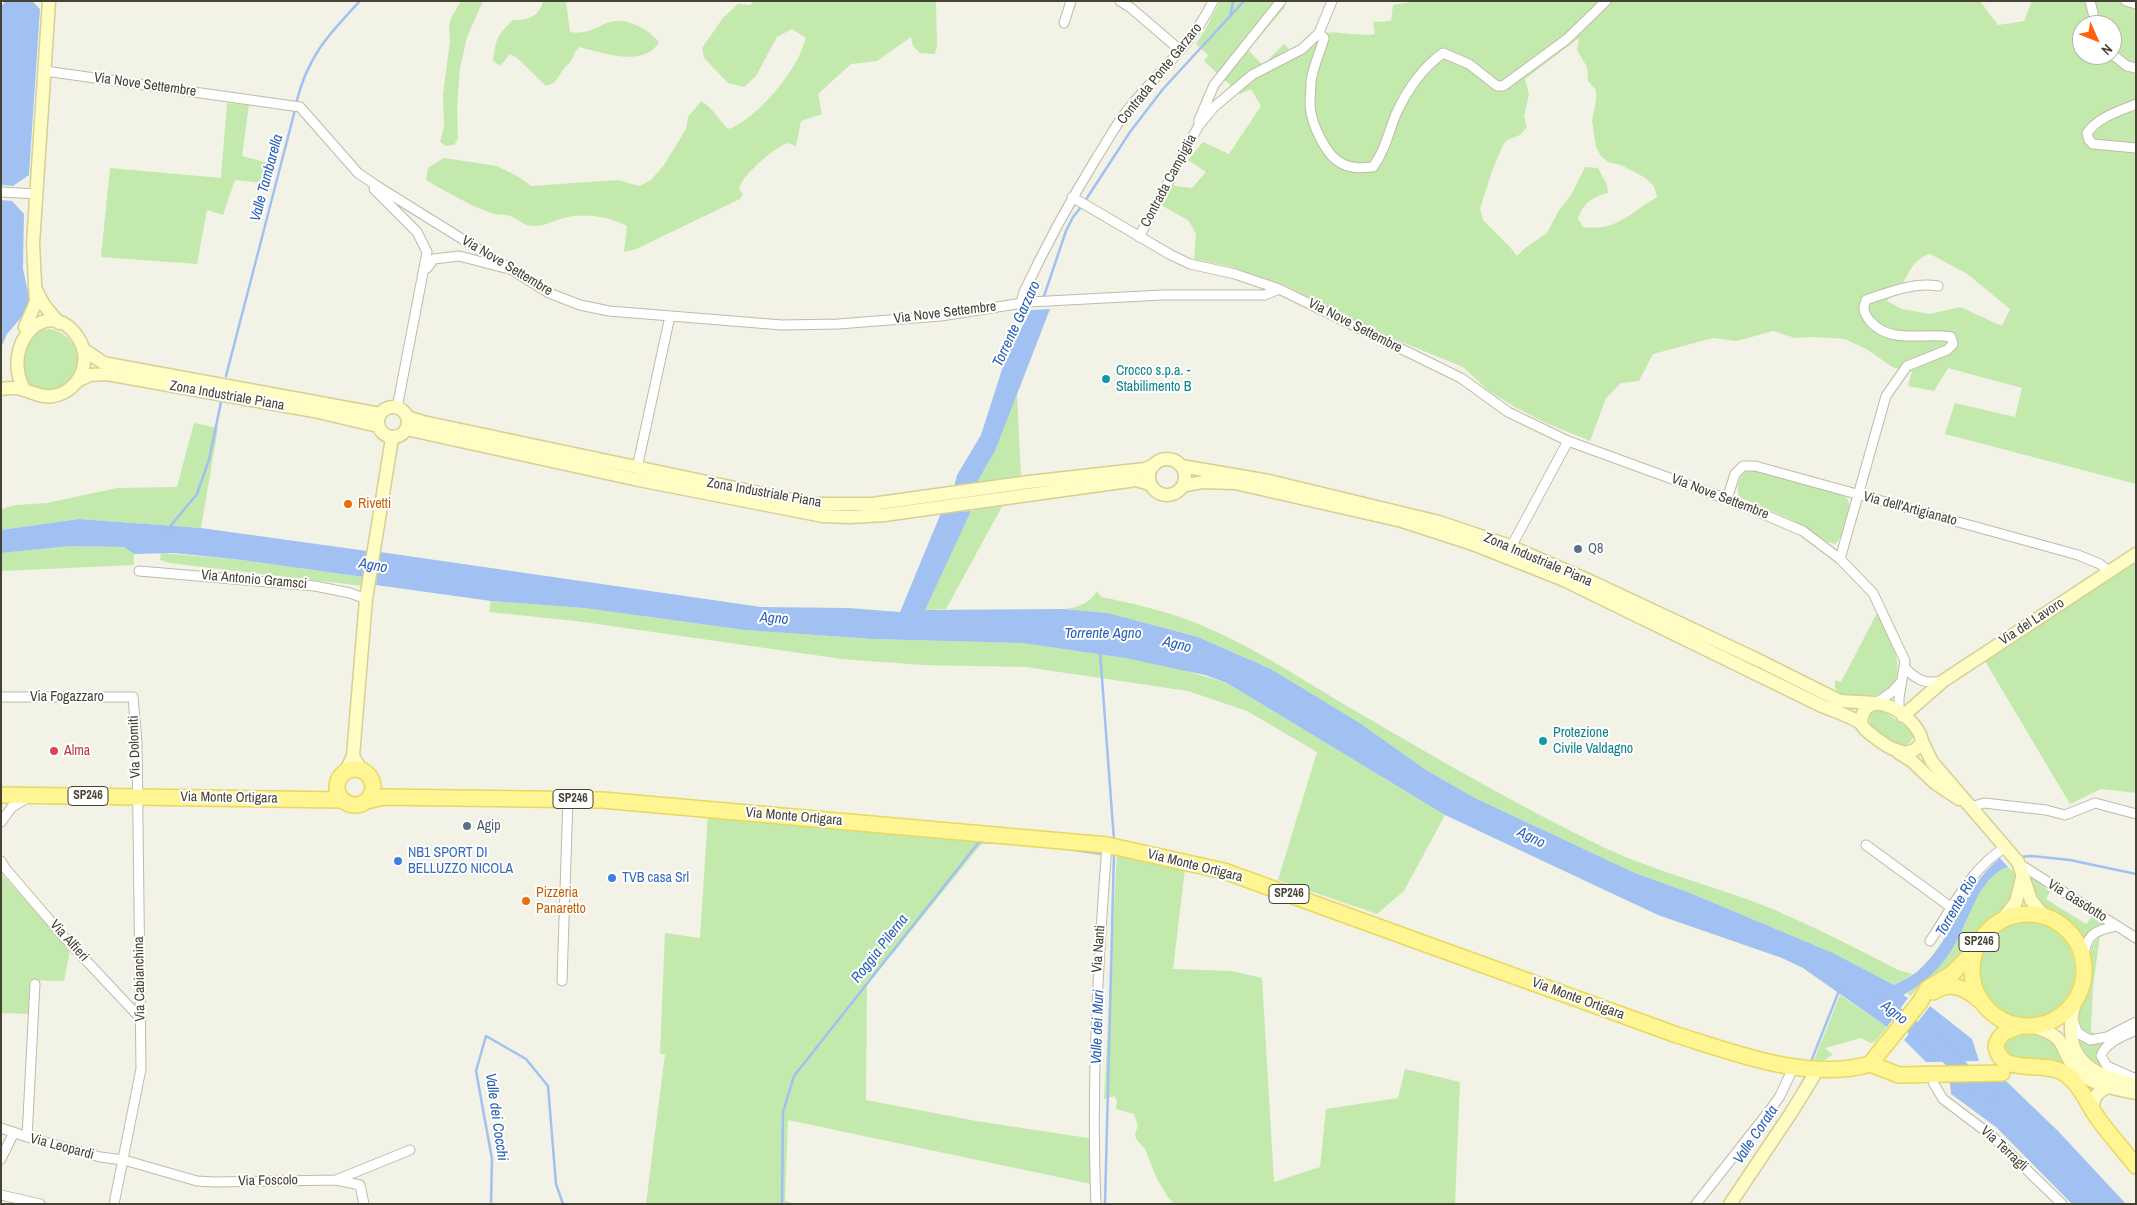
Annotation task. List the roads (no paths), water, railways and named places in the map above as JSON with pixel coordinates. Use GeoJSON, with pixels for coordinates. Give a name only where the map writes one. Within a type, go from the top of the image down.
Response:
{"type":"FeatureCollection","features":[{"type":"Feature","properties":{"kind":"main road"},"geometry":{"type":"LineString","coordinates":[[24,390],[16,381],[7,362],[13,341],[26,327],[36,302],[33,244],[49,1]]}},
{"type":"Feature","properties":{"kind":"main road","name":"Zona Industriale Piana"},"geometry":{"type":"LineString","coordinates":[[36,290],[44,305],[59,323],[75,333],[84,350],[108,364],[379,420]]}},
{"type":"Feature","properties":{"kind":"main road"},"geometry":{"type":"LineString","coordinates":[[26,327],[42,321],[59,323]]}},
{"type":"Feature","properties":{"kind":"main road"},"geometry":{"type":"LineString","coordinates":[[77,381],[85,361],[84,350]]}},
{"type":"Feature","properties":{"kind":"main road","name":"Zona Industriale Piana"},"geometry":{"type":"LineString","coordinates":[[1,389],[24,390],[42,397],[52,396],[62,394],[77,381],[90,375],[107,374],[314,412],[379,420]]}},
{"type":"Feature","properties":{"kind":"main road","name":"Zona Industriale Piana"},"geometry":{"type":"LineString","coordinates":[[379,420],[388,408],[397,408],[407,423],[795,512],[823,516],[850,517],[930,509],[1136,480],[1150,484]]}},
{"type":"Feature","properties":{"kind":"main road","name":"Zona Industriale Piana"},"geometry":{"type":"LineString","coordinates":[[379,420],[384,434],[392,438]]}},
{"type":"Feature","properties":{"kind":"main road","name":"Zona Industriale Piana"},"geometry":{"type":"LineString","coordinates":[[407,423],[423,422],[811,504],[872,504],[1145,469],[1154,465]]}},
{"type":"Feature","properties":{"kind":"main road"},"geometry":{"type":"LineString","coordinates":[[354,770],[353,756],[367,594],[375,536],[392,438],[401,435],[407,423]]}},
{"type":"Feature","properties":{"kind":"main road"},"geometry":{"type":"LineString","coordinates":[[1171,460],[1181,466],[1185,476],[1183,486],[1177,492],[1167,496],[1157,492],[1150,484],[1150,474],[1154,465],[1159,461],[1171,460]]}},
{"type":"Feature","properties":{"kind":"main road","name":"Zona Industriale Piana"},"geometry":{"type":"LineString","coordinates":[[1181,466],[1270,481],[1340,496],[1439,522],[1511,547],[1758,660],[1840,701],[1876,703]]}},
{"type":"Feature","properties":{"kind":"main road","name":"Zona Industriale Piana"},"geometry":{"type":"LineString","coordinates":[[1183,486],[1202,482],[1235,483],[1402,522],[1470,543],[1564,580],[1862,724],[1869,732],[1912,761],[1935,783],[1971,808]]}},
{"type":"Feature","properties":{"kind":"main road","name":"Via del Lavoro"},"geometry":{"type":"LineString","coordinates":[[1901,714],[1943,681],[2136,554]]}},
{"type":"Feature","properties":{"kind":"main road"},"geometry":{"type":"LineString","coordinates":[[1899,752],[1907,754],[1912,752],[1921,738],[1920,717],[1929,692]]}},
{"type":"Feature","properties":{"kind":"main road"},"geometry":{"type":"LineString","coordinates":[[1862,724],[1864,714],[1876,703],[1885,704],[1916,726],[1932,762],[2018,862],[2031,900],[2044,916]]}},
{"type":"Feature","properties":{"kind":"main road"},"geometry":{"type":"LineString","coordinates":[[373,785],[372,794],[367,801],[354,806],[339,794],[339,778],[354,770],[369,776],[373,785],[383,797]]}},
{"type":"Feature","properties":{"kind":"main road","name":"Via Monte Ortigara"},"geometry":{"type":"LineString","coordinates":[[137,796],[320,799],[339,794]]}},
{"type":"Feature","properties":{"kind":"main road","name":"SP246"},"geometry":{"type":"LineString","coordinates":[[2,795],[137,796]]}},
{"type":"Feature","properties":{"kind":"main road","name":"Via Monte Ortigara"},"geometry":{"type":"LineString","coordinates":[[367,801],[383,797],[602,800],[1106,845],[1224,871],[1677,1035],[1744,1056],[1794,1066]]}},
{"type":"Feature","properties":{"kind":"main road"},"geometry":{"type":"LineString","coordinates":[[2001,921],[2016,902],[2022,875]]}},
{"type":"Feature","properties":{"kind":"main road","name":"SP246"},"geometry":{"type":"LineString","coordinates":[[1984,1006],[1974,986],[1971,968],[1975,950],[1981,938],[1990,928],[2015,915],[2030,914],[2044,916],[2066,929],[2074,938],[2083,961],[2082,984],[2076,999],[2068,1010],[2045,1024],[2026,1026]]}},
{"type":"Feature","properties":{"kind":"main road","name":"SP246"},"geometry":{"type":"LineString","coordinates":[[1920,1002],[1927,989],[1953,973],[1975,950]]}},
{"type":"Feature","properties":{"kind":"main road"},"geometry":{"type":"LineString","coordinates":[[2096,1115],[2058,1080],[2047,1076],[1981,1072],[1899,1075],[1870,1064],[1920,1002],[1939,988],[1950,985],[1969,991],[2002,1021],[2054,1034],[2059,1038],[2074,1066],[2082,1074],[2097,1083],[2136,1093]]}},
{"type":"Feature","properties":{"kind":"main road"},"geometry":{"type":"LineString","coordinates":[[2076,999],[2071,1014],[2070,1035],[2078,1054],[2088,1066],[2099,1073],[2136,1085]]}},
{"type":"Feature","properties":{"kind":"main road"},"geometry":{"type":"LineString","coordinates":[[1981,1072],[1991,1065],[1992,1059],[1989,1045],[1992,1019],[1984,1006]]}},
{"type":"Feature","properties":{"kind":"main road"},"geometry":{"type":"LineString","coordinates":[[2026,1026],[2006,1031],[2000,1036],[1996,1046],[1997,1053],[2001,1059],[2007,1064],[2043,1066],[2063,1072],[2071,1079],[2096,1115],[2136,1166]]}},
{"type":"Feature","properties":{"kind":"main road"},"geometry":{"type":"LineString","coordinates":[[1882,1051],[1899,1075]]}},
{"type":"Feature","properties":{"kind":"main road"},"geometry":{"type":"LineString","coordinates":[[1992,1059],[2002,1073]]}},
{"type":"Feature","properties":{"kind":"main road","name":"SP246"},"geometry":{"type":"LineString","coordinates":[[1794,1066],[1840,1069],[1870,1064]]}},
{"type":"Feature","properties":{"kind":"main road"},"geometry":{"type":"LineString","coordinates":[[1730,1204],[1792,1114],[1818,1069]]}},
{"type":"Feature","properties":{"kind":"main road"},"geometry":{"type":"LineString","coordinates":[[2096,1115],[2094,1098],[2101,1090],[2109,1087]]}},
{"type":"Feature","properties":{"kind":"street"},"geometry":{"type":"LineString","coordinates":[[1064,23],[1071,1]]}},
{"type":"Feature","properties":{"kind":"street"},"geometry":{"type":"LineString","coordinates":[[1121,1],[1133,4],[1180,50]]}},
{"type":"Feature","properties":{"kind":"street","name":"Contrada Ponte Garzaro"},"geometry":{"type":"LineString","coordinates":[[1025,302],[1034,270],[1072,197],[1125,114],[1203,22],[1213,1]]}},
{"type":"Feature","properties":{"kind":"street","name":"Contrada Campiglia"},"geometry":{"type":"LineString","coordinates":[[1199,125],[1199,120],[1214,85],[1281,1]]}},
{"type":"Feature","properties":{"kind":"street"},"geometry":{"type":"LineString","coordinates":[[1332,1],[1319,32],[1324,38],[1315,59],[1311,81],[1310,107],[1314,125],[1330,154],[1341,164],[1354,168],[1373,167],[1383,154],[1396,114],[1415,81],[1427,64],[1443,53],[1469,64],[1497,86],[1503,86],[1567,39],[1606,1]]}},
{"type":"Feature","properties":{"kind":"street"},"geometry":{"type":"LineString","coordinates":[[2090,1],[2094,15]]}},
{"type":"Feature","properties":{"kind":"street"},"geometry":{"type":"LineString","coordinates":[[2126,1],[2136,4]]}},
{"type":"Feature","properties":{"kind":"street","name":"Contrada Campiglia"},"geometry":{"type":"LineString","coordinates":[[1139,237],[1199,125],[1232,91],[1252,74],[1302,49],[1319,32]]}},
{"type":"Feature","properties":{"kind":"street"},"geometry":{"type":"LineString","coordinates":[[2122,62],[2127,66],[2136,68]]}},
{"type":"Feature","properties":{"kind":"street","name":"Via Nove Settembre"},"geometry":{"type":"LineString","coordinates":[[44,71],[300,107],[358,173],[549,293],[580,305],[609,311],[782,325],[838,324],[940,316],[1025,302],[1162,295],[1265,295],[1279,289],[1461,378],[1508,412],[1568,441],[1727,499],[1803,531],[1840,559],[1873,593],[1904,654],[1906,669]]}},
{"type":"Feature","properties":{"kind":"street"},"geometry":{"type":"LineString","coordinates":[[2136,104],[2102,119],[2093,125],[2087,133],[2088,140],[2094,144],[2136,148]]}},
{"type":"Feature","properties":{"kind":"street"},"geometry":{"type":"LineString","coordinates":[[358,173],[416,232],[428,252],[397,408]]}},
{"type":"Feature","properties":{"kind":"street"},"geometry":{"type":"LineString","coordinates":[[1,192],[37,194]]}},
{"type":"Feature","properties":{"kind":"street"},"geometry":{"type":"LineString","coordinates":[[1072,197],[1171,256],[1190,264],[1235,274],[1279,289]]}},
{"type":"Feature","properties":{"kind":"street"},"geometry":{"type":"LineString","coordinates":[[424,271],[434,259],[459,256],[513,270]]}},
{"type":"Feature","properties":{"kind":"street"},"geometry":{"type":"LineString","coordinates":[[1840,559],[1886,396],[1907,366],[1947,350],[1953,344],[1951,338],[1939,335],[1901,336],[1877,329],[1864,314],[1863,308],[1866,300],[1913,285],[1926,284],[1938,286]]}},
{"type":"Feature","properties":{"kind":"street"},"geometry":{"type":"LineString","coordinates":[[637,468],[670,316]]}},
{"type":"Feature","properties":{"kind":"street"},"geometry":{"type":"LineString","coordinates":[[1511,547],[1568,441]]}},
{"type":"Feature","properties":{"kind":"street","name":"Via dell'Artigianato"},"geometry":{"type":"LineString","coordinates":[[1727,499],[1735,474],[1743,466],[1755,466],[2078,555],[2100,564],[2110,571]]}},
{"type":"Feature","properties":{"kind":"street","name":"Via Antonio Gramsci"},"geometry":{"type":"LineString","coordinates":[[139,571],[316,586],[350,593],[367,594]]}},
{"type":"Feature","properties":{"kind":"street"},"geometry":{"type":"LineString","coordinates":[[1901,714],[1902,681],[1906,669],[1918,681],[1930,683],[1943,681]]}},
{"type":"Feature","properties":{"kind":"street"},"geometry":{"type":"LineString","coordinates":[[1876,703],[1886,697],[1902,681]]}},
{"type":"Feature","properties":{"kind":"street","name":"Via Fogazzaro"},"geometry":{"type":"LineString","coordinates":[[1,697],[133,697]]}},
{"type":"Feature","properties":{"kind":"street","name":"Via Dolomiti"},"geometry":{"type":"LineString","coordinates":[[133,697],[137,742],[137,796]]}},
{"type":"Feature","properties":{"kind":"street"},"geometry":{"type":"LineString","coordinates":[[2,795],[8,812]]}},
{"type":"Feature","properties":{"kind":"street"},"geometry":{"type":"LineString","coordinates":[[1,822],[8,812],[26,798],[35,795]]}},
{"type":"Feature","properties":{"kind":"street","name":"Via Cabianchina"},"geometry":{"type":"LineString","coordinates":[[114,1204],[141,1069],[137,796]]}},
{"type":"Feature","properties":{"kind":"street"},"geometry":{"type":"LineString","coordinates":[[562,981],[568,799]]}},
{"type":"Feature","properties":{"kind":"street"},"geometry":{"type":"LineString","coordinates":[[1971,808],[1984,803],[2046,810],[2065,815],[2095,802],[2136,814]]}},
{"type":"Feature","properties":{"kind":"street","name":"Via Nanti"},"geometry":{"type":"LineString","coordinates":[[1096,1204],[1093,1131],[1097,970],[1106,845]]}},
{"type":"Feature","properties":{"kind":"street"},"geometry":{"type":"LineString","coordinates":[[1866,845],[1952,908]]}},
{"type":"Feature","properties":{"kind":"street"},"geometry":{"type":"LineString","coordinates":[[1930,941],[1975,874],[1989,858],[2008,849]]}},
{"type":"Feature","properties":{"kind":"street","name":"Via Alfieri"},"geometry":{"type":"LineString","coordinates":[[1,861],[65,938],[141,1019]]}},
{"type":"Feature","properties":{"kind":"street","name":"Via Gasdotto"},"geometry":{"type":"LineString","coordinates":[[2018,862],[2136,938]]}},
{"type":"Feature","properties":{"kind":"street"},"geometry":{"type":"LineString","coordinates":[[2083,961],[2088,938],[2096,932],[2117,926]]}},
{"type":"Feature","properties":{"kind":"street"},"geometry":{"type":"LineString","coordinates":[[27,1137],[36,984]]}},
{"type":"Feature","properties":{"kind":"street"},"geometry":{"type":"LineString","coordinates":[[2071,1014],[2074,1028],[2078,1033],[2090,1040],[2108,1037],[2136,1022]]}},
{"type":"Feature","properties":{"kind":"street"},"geometry":{"type":"LineString","coordinates":[[2136,1030],[2111,1044],[2103,1050],[2101,1056],[2107,1066],[2136,1079]]}},
{"type":"Feature","properties":{"kind":"street"},"geometry":{"type":"LineString","coordinates":[[1696,1204],[1780,1096],[1794,1066]]}},
{"type":"Feature","properties":{"kind":"street","name":"Via Terragli"},"geometry":{"type":"LineString","coordinates":[[1934,1074],[1934,1084],[1943,1099],[1992,1136],[2062,1204]]}},
{"type":"Feature","properties":{"kind":"street","name":"Via Leopardi"},"geometry":{"type":"LineString","coordinates":[[1,1128],[100,1157],[124,1160]]}},
{"type":"Feature","properties":{"kind":"street"},"geometry":{"type":"LineString","coordinates":[[1,1159],[14,1132]]}},
{"type":"Feature","properties":{"kind":"street","name":"Via Foscolo"},"geometry":{"type":"LineString","coordinates":[[124,1160],[197,1181],[336,1180],[410,1150]]}},
{"type":"Feature","properties":{"kind":"street"},"geometry":{"type":"LineString","coordinates":[[336,1180],[360,1185],[364,1204]]}},
{"type":"Feature","properties":{"kind":"street"},"geometry":{"type":"LineString","coordinates":[[1,1195],[40,1204]]}},
{"type":"Feature","properties":{"kind":"water"},"geometry":{"type":"Polygon","coordinates":[[[5,2],[33,2],[40,9],[29,175],[13,186],[1,185],[1,6],[5,2]]]}},
{"type":"Feature","properties":{"kind":"water"},"geometry":{"type":"Polygon","coordinates":[[[1,200],[12,201],[24,214],[23,269],[30,301],[26,312],[7,334],[1,348],[1,200]]]}},
{"type":"Feature","properties":{"kind":"water"},"geometry":{"type":"Polygon","coordinates":[[[1050,309],[995,451],[976,484],[954,487],[957,475],[981,435],[1006,357],[1031,310],[1050,309]]]}},
{"type":"Feature","properties":{"kind":"water","name":"Torrente Agno"},"geometry":{"type":"Polygon","coordinates":[[[971,511],[925,610],[1064,609],[1108,613],[1198,637],[1271,669],[1361,724],[1426,770],[1475,798],[1635,873],[1690,893],[1833,953],[1894,985],[1908,978],[1932,956],[1987,870],[2000,858],[2008,867],[1998,872],[1989,880],[1975,902],[1949,955],[1925,980],[1903,995],[1908,998],[1887,1027],[1803,968],[1782,958],[1658,915],[1445,815],[1227,683],[1205,675],[1125,658],[1022,643],[873,639],[745,630],[584,608],[491,601],[376,585],[380,552],[761,607],[848,608],[900,612],[941,513],[971,511]]]}},
{"type":"Feature","properties":{"kind":"water"},"geometry":{"type":"Polygon","coordinates":[[[79,519],[201,528],[367,551],[363,577],[242,560],[174,553],[134,554],[124,547],[70,546],[1,553],[1,530],[79,519]]]}},
{"type":"Feature","properties":{"kind":"water"},"geometry":{"type":"Polygon","coordinates":[[[1930,1006],[1972,1039],[1979,1061],[1926,1062],[1904,1040],[1930,1006]]]}},
{"type":"Feature","properties":{"kind":"water"},"geometry":{"type":"Polygon","coordinates":[[[2006,1081],[2058,1131],[2126,1204],[2072,1204],[1996,1127],[1951,1094],[1950,1082],[2006,1081]]]}},
{"type":"Feature","properties":{"kind":"waterway","name":"Valle Tambarella"},"geometry":{"type":"LineString","coordinates":[[296,104],[306,73],[320,48],[360,1]]}},
{"type":"Feature","properties":{"kind":"waterway","name":"Torrente Garzaro"},"geometry":{"type":"LineString","coordinates":[[1230,17],[1233,1]]}},
{"type":"Feature","properties":{"kind":"waterway","name":"Torrente Garzaro"},"geometry":{"type":"LineString","coordinates":[[1085,201],[1130,132],[1163,89],[1244,1]]}},
{"type":"Feature","properties":{"kind":"waterway","name":"Valle Tambarella"},"geometry":{"type":"LineString","coordinates":[[226,376],[295,110]]}},
{"type":"Feature","properties":{"kind":"waterway","name":"Torrente Garzaro"},"geometry":{"type":"LineString","coordinates":[[1043,299],[1066,231],[1073,217],[1082,206]]}},
{"type":"Feature","properties":{"kind":"waterway","name":"Valle Tambarella"},"geometry":{"type":"LineString","coordinates":[[168,529],[197,494],[209,460],[221,402]]}},
{"type":"Feature","properties":{"kind":"waterway","name":"Valle dei Muri"},"geometry":{"type":"LineString","coordinates":[[1100,652],[1114,840]]}},
{"type":"Feature","properties":{"kind":"waterway","name":"Roggia Pilerna"},"geometry":{"type":"LineString","coordinates":[[782,1204],[783,1112],[794,1076],[979,842],[1004,843]]}},
{"type":"Feature","properties":{"kind":"waterway","name":"Roggia Pilerna"},"geometry":{"type":"LineString","coordinates":[[1059,848],[1103,854]]}},
{"type":"Feature","properties":{"kind":"waterway","name":"Valle dei Muri"},"geometry":{"type":"LineString","coordinates":[[1105,1204],[1114,853]]}},
{"type":"Feature","properties":{"kind":"waterway","name":"Torrente Rio"},"geometry":{"type":"LineString","coordinates":[[2019,857],[2032,856],[2070,860],[2136,874]]}},
{"type":"Feature","properties":{"kind":"waterway","name":"Valle Corata"},"geometry":{"type":"LineString","coordinates":[[1812,1059],[1839,991]]}},
{"type":"Feature","properties":{"kind":"waterway","name":"Agno"},"geometry":{"type":"LineString","coordinates":[[1881,1002],[1992,1095]]}},
{"type":"Feature","properties":{"kind":"waterway","name":"Roggia Pilerna"},"geometry":{"type":"LineString","coordinates":[[491,1204],[492,1159],[476,1071],[486,1036],[526,1059],[548,1086],[556,1184],[563,1204]]}},
{"type":"Feature","properties":{"kind":"waterway","name":"Valle Corata"},"geometry":{"type":"LineString","coordinates":[[1801,1085],[1805,1077]]}},
{"type":"Feature","properties":{"kind":"place","name":"Crocco s.p.a. - Stabilimento B"},"geometry":{"type":"Point","coordinates":[1106,379]}},
{"type":"Feature","properties":{"kind":"place","name":"Rivetti"},"geometry":{"type":"Point","coordinates":[348,504]}},
{"type":"Feature","properties":{"kind":"place","name":"Q8"},"geometry":{"type":"Point","coordinates":[1578,549]}},
{"type":"Feature","properties":{"kind":"place","name":"Protezione Civile Valdagno"},"geometry":{"type":"Point","coordinates":[1543,741]}},
{"type":"Feature","properties":{"kind":"place","name":"Alma"},"geometry":{"type":"Point","coordinates":[54,751]}},
{"type":"Feature","properties":{"kind":"place","name":"Agip"},"geometry":{"type":"Point","coordinates":[467,826]}},
{"type":"Feature","properties":{"kind":"place","name":"NB1 SPORT DI BELLUZZO NICOLA"},"geometry":{"type":"Point","coordinates":[398,861]}},
{"type":"Feature","properties":{"kind":"place","name":"TVB casa Srl"},"geometry":{"type":"Point","coordinates":[612,878]}},
{"type":"Feature","properties":{"kind":"place","name":"Pizzeria Panaretto"},"geometry":{"type":"Point","coordinates":[526,901]}},
{"type":"Feature","properties":{"kind":"water label","name":"Valle dei Cocchi"},"geometry":{"type":"Point","coordinates":[496,1117]}}]}
